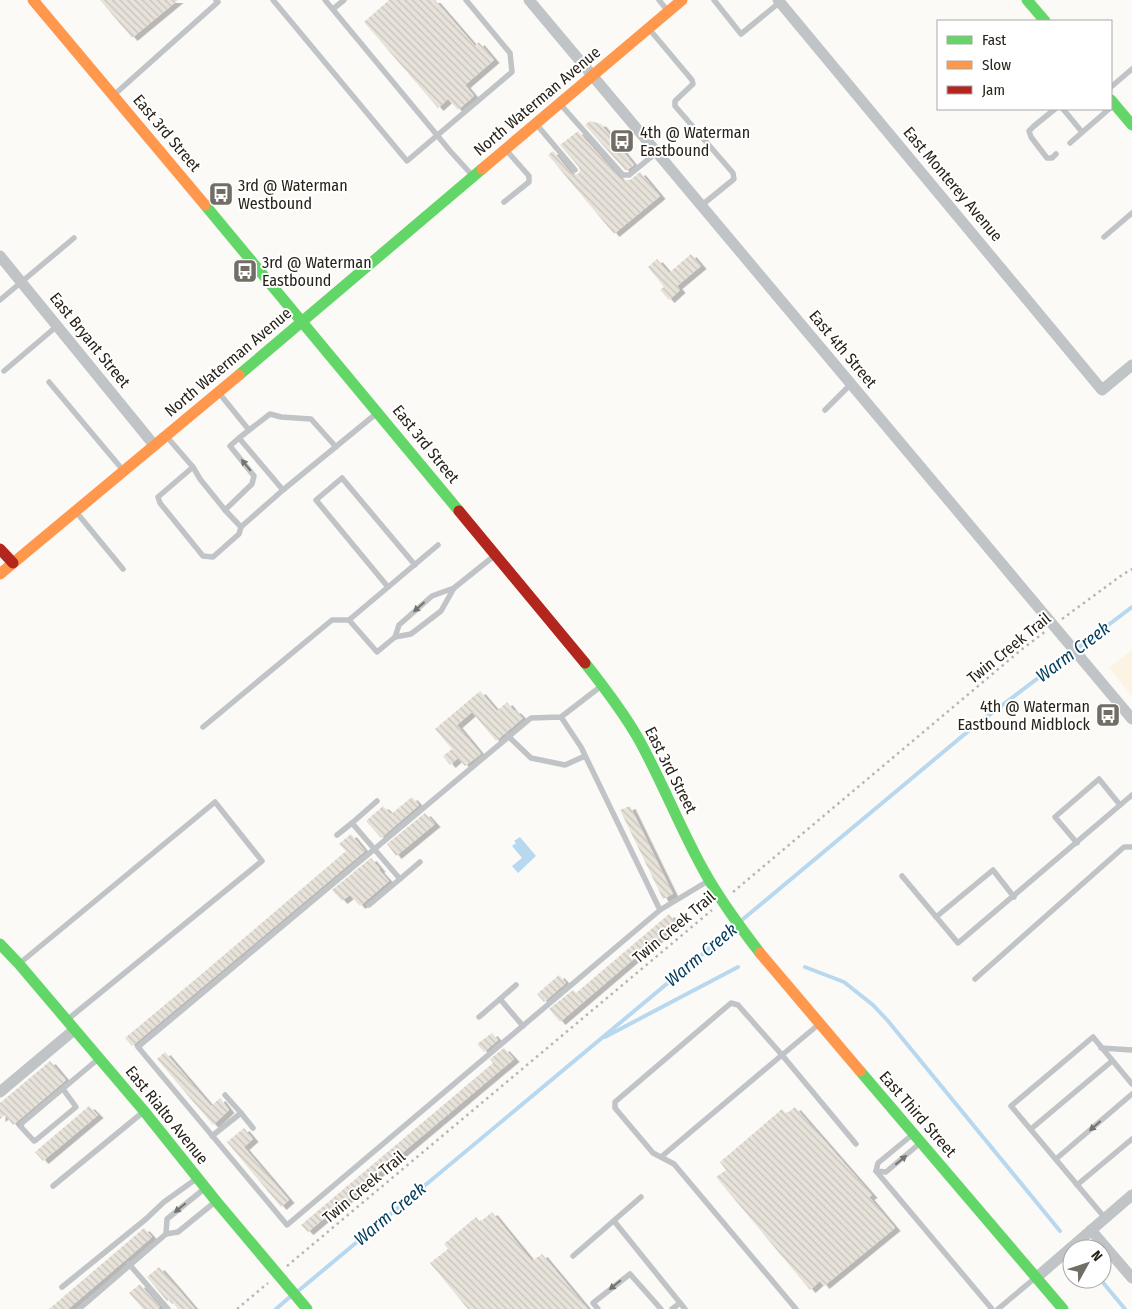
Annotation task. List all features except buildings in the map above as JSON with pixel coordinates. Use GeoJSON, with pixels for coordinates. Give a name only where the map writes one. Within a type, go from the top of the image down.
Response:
{"type":"FeatureCollection","features":[{"type":"Feature","properties":{"kind":"main road","name":"North Waterman Avenue"},"geometry":{"type":"LineString","coordinates":[[0,574],[303,321],[682,0]]}},
{"type":"Feature","properties":{"kind":"main road"},"geometry":{"type":"LineString","coordinates":[[1027,0],[1044,20]]}},
{"type":"Feature","properties":{"kind":"main road","name":"East 3rd Street"},"geometry":{"type":"LineString","coordinates":[[38,2],[113,95],[303,321],[602,686],[637,736],[710,880],[750,940]]}},
{"type":"Feature","properties":{"kind":"main road"},"geometry":{"type":"LineString","coordinates":[[1112,106],[1132,125]]}},
{"type":"Feature","properties":{"kind":"main road"},"geometry":{"type":"LineString","coordinates":[[0,549],[12,564]]}},
{"type":"Feature","properties":{"kind":"main road","name":"East Third Street"},"geometry":{"type":"LineString","coordinates":[[750,940],[819,1024],[1064,1309]]}},
{"type":"Feature","properties":{"kind":"main road","name":"East Rialto Avenue"},"geometry":{"type":"LineString","coordinates":[[0,944],[144,1111],[216,1201],[307,1309]]}},
{"type":"Feature","properties":{"kind":"street","name":"East 4th Street"},"geometry":{"type":"LineString","coordinates":[[529,0],[1132,719]]}},
{"type":"Feature","properties":{"kind":"street","name":"East Monterey Avenue"},"geometry":{"type":"LineString","coordinates":[[779,1],[1102,390],[1132,365]]}},
{"type":"Feature","properties":{"kind":"street","name":"East Bryant Street"},"geometry":{"type":"LineString","coordinates":[[0,256],[154,445]]}},
{"type":"Feature","properties":{"kind":"street"},"geometry":{"type":"LineString","coordinates":[[0,1092],[70,1025]]}},
{"type":"Feature","properties":{"kind":"street"},"geometry":{"type":"LineString","coordinates":[[1037,1277],[1132,1195]]}},
{"type":"Feature","properties":{"kind":"street"},"geometry":{"type":"LineString","coordinates":[[1091,1230],[1132,1278]]}},
{"type":"Feature","properties":{"kind":"lane"},"geometry":{"type":"LineString","coordinates":[[113,95],[218,2],[216,0]]}},
{"type":"Feature","properties":{"kind":"lane"},"geometry":{"type":"LineString","coordinates":[[273,0],[407,161],[512,72],[510,53],[466,0]]}},
{"type":"Feature","properties":{"kind":"lane"},"geometry":{"type":"LineString","coordinates":[[325,0],[451,152],[474,176]]}},
{"type":"Feature","properties":{"kind":"lane"},"geometry":{"type":"LineString","coordinates":[[332,10],[344,0]]}},
{"type":"Feature","properties":{"kind":"lane"},"geometry":{"type":"LineString","coordinates":[[659,0],[668,12]]}},
{"type":"Feature","properties":{"kind":"lane"},"geometry":{"type":"LineString","coordinates":[[714,0],[741,34],[779,1]]}},
{"type":"Feature","properties":{"kind":"lane"},"geometry":{"type":"LineString","coordinates":[[649,28],[692,80],[693,84],[675,101],[675,106],[733,173],[734,179],[702,205]]}},
{"type":"Feature","properties":{"kind":"lane"},"geometry":{"type":"LineString","coordinates":[[1112,86],[1132,70]]}},
{"type":"Feature","properties":{"kind":"lane"},"geometry":{"type":"LineString","coordinates":[[559,104],[623,176],[629,175],[657,152]]}},
{"type":"Feature","properties":{"kind":"lane"},"geometry":{"type":"LineString","coordinates":[[1054,110],[1029,132],[1047,158],[1052,158],[1056,154]]}},
{"type":"Feature","properties":{"kind":"lane"},"geometry":{"type":"LineString","coordinates":[[1064,110],[1082,132]]}},
{"type":"Feature","properties":{"kind":"lane"},"geometry":{"type":"LineString","coordinates":[[1070,143],[1106,110]]}},
{"type":"Feature","properties":{"kind":"lane"},"geometry":{"type":"LineString","coordinates":[[535,124],[574,170]]}},
{"type":"Feature","properties":{"kind":"lane"},"geometry":{"type":"LineString","coordinates":[[504,202],[529,182],[528,176],[505,149]]}},
{"type":"Feature","properties":{"kind":"lane"},"geometry":{"type":"LineString","coordinates":[[1104,237],[1132,213]]}},
{"type":"Feature","properties":{"kind":"lane"},"geometry":{"type":"LineString","coordinates":[[0,300],[74,238]]}},
{"type":"Feature","properties":{"kind":"lane"},"geometry":{"type":"LineString","coordinates":[[4,371],[57,326]]}},
{"type":"Feature","properties":{"kind":"lane"},"geometry":{"type":"LineString","coordinates":[[49,382],[124,470]]}},
{"type":"Feature","properties":{"kind":"lane"},"geometry":{"type":"LineString","coordinates":[[824,410],[851,384]]}},
{"type":"Feature","properties":{"kind":"lane"},"geometry":{"type":"LineString","coordinates":[[218,392],[249,430]]}},
{"type":"Feature","properties":{"kind":"lane"},"geometry":{"type":"LineString","coordinates":[[193,467],[158,497],[160,503],[203,556],[213,557],[239,534],[241,527],[283,490],[378,412]]}},
{"type":"Feature","properties":{"kind":"lane"},"geometry":{"type":"LineString","coordinates":[[225,510],[252,484],[254,476],[230,446],[270,414],[281,417],[311,419],[336,447]]}},
{"type":"Feature","properties":{"kind":"lane"},"geometry":{"type":"LineString","coordinates":[[166,435],[225,510],[241,527]]}},
{"type":"Feature","properties":{"kind":"lane"},"geometry":{"type":"LineString","coordinates":[[239,438],[283,490]]}},
{"type":"Feature","properties":{"kind":"lane"},"geometry":{"type":"LineString","coordinates":[[388,587],[316,500],[342,478],[415,565]]}},
{"type":"Feature","properties":{"kind":"lane"},"geometry":{"type":"LineString","coordinates":[[76,511],[123,569]]}},
{"type":"Feature","properties":{"kind":"lane"},"geometry":{"type":"LineString","coordinates":[[203,727],[332,620],[349,620],[438,546]]}},
{"type":"Feature","properties":{"kind":"lane"},"geometry":{"type":"LineString","coordinates":[[395,637],[399,625],[432,596],[454,588],[495,555]]}},
{"type":"Feature","properties":{"kind":"lane"},"geometry":{"type":"LineString","coordinates":[[349,620],[377,652],[395,637],[411,634],[441,611],[454,588]]}},
{"type":"Feature","properties":{"kind":"lane"},"geometry":{"type":"LineString","coordinates":[[602,686],[561,717],[531,718],[138,1047],[287,1225],[660,910],[710,880]]}},
{"type":"Feature","properties":{"kind":"lane"},"geometry":{"type":"LineString","coordinates":[[561,717],[581,747],[660,910]]}},
{"type":"Feature","properties":{"kind":"lane"},"geometry":{"type":"LineString","coordinates":[[508,736],[531,758],[565,765],[585,756]]}},
{"type":"Feature","properties":{"kind":"lane"},"geometry":{"type":"LineString","coordinates":[[1077,843],[1055,817],[1100,779],[1120,805]]}},
{"type":"Feature","properties":{"kind":"lane"},"geometry":{"type":"LineString","coordinates":[[902,876],[958,943],[1132,795]]}},
{"type":"Feature","properties":{"kind":"lane"},"geometry":{"type":"LineString","coordinates":[[337,835],[377,801]]}},
{"type":"Feature","properties":{"kind":"lane"},"geometry":{"type":"LineString","coordinates":[[19,964],[215,802],[262,861],[70,1025]]}},
{"type":"Feature","properties":{"kind":"lane"},"geometry":{"type":"LineString","coordinates":[[352,823],[400,878]]}},
{"type":"Feature","properties":{"kind":"lane"},"geometry":{"type":"LineString","coordinates":[[974,979],[1124,848],[1132,847]]}},
{"type":"Feature","properties":{"kind":"lane"},"geometry":{"type":"LineString","coordinates":[[369,905],[420,862]]}},
{"type":"Feature","properties":{"kind":"lane"},"geometry":{"type":"LineString","coordinates":[[936,917],[993,870],[1014,896]]}},
{"type":"Feature","properties":{"kind":"lane"},"geometry":{"type":"LineString","coordinates":[[479,1016],[516,985]]}},
{"type":"Feature","properties":{"kind":"lane"},"geometry":{"type":"LineString","coordinates":[[500,1000],[523,1026]]}},
{"type":"Feature","properties":{"kind":"lane"},"geometry":{"type":"LineString","coordinates":[[796,1309],[674,1164],[653,1153],[615,1108],[615,1102],[731,1003],[738,1004],[856,1144]]}},
{"type":"Feature","properties":{"kind":"lane"},"geometry":{"type":"LineString","coordinates":[[660,1157],[819,1024]]}},
{"type":"Feature","properties":{"kind":"lane"},"geometry":{"type":"LineString","coordinates":[[1104,1218],[1011,1106],[1092,1037],[1132,1084]]}},
{"type":"Feature","properties":{"kind":"lane"},"geometry":{"type":"LineString","coordinates":[[1101,1048],[1132,1050]]}},
{"type":"Feature","properties":{"kind":"lane"},"geometry":{"type":"LineString","coordinates":[[63,1089],[76,1104],[75,1108],[34,1141],[21,1125],[99,1058]]}},
{"type":"Feature","properties":{"kind":"lane"},"geometry":{"type":"LineString","coordinates":[[1031,1129],[1112,1061]]}},
{"type":"Feature","properties":{"kind":"lane"},"geometry":{"type":"LineString","coordinates":[[1056,1159],[1132,1094]]}},
{"type":"Feature","properties":{"kind":"lane"},"geometry":{"type":"LineString","coordinates":[[225,1095],[253,1128]]}},
{"type":"Feature","properties":{"kind":"lane"},"geometry":{"type":"LineString","coordinates":[[53,1186],[144,1111]]}},
{"type":"Feature","properties":{"kind":"lane"},"geometry":{"type":"LineString","coordinates":[[212,1136],[240,1113]]}},
{"type":"Feature","properties":{"kind":"lane"},"geometry":{"type":"LineString","coordinates":[[876,1171],[878,1163],[914,1133]]}},
{"type":"Feature","properties":{"kind":"lane"},"geometry":{"type":"LineString","coordinates":[[1077,1185],[1132,1139]]}},
{"type":"Feature","properties":{"kind":"lane"},"geometry":{"type":"LineString","coordinates":[[876,1171],[886,1172],[921,1143]]}},
{"type":"Feature","properties":{"kind":"lane"},"geometry":{"type":"LineString","coordinates":[[876,1171],[992,1309]]}},
{"type":"Feature","properties":{"kind":"lane"},"geometry":{"type":"LineString","coordinates":[[62,1287],[197,1177]]}},
{"type":"Feature","properties":{"kind":"lane"},"geometry":{"type":"LineString","coordinates":[[166,1234],[167,1219],[206,1187]]}},
{"type":"Feature","properties":{"kind":"lane"},"geometry":{"type":"LineString","coordinates":[[573,1256],[641,1197]]}},
{"type":"Feature","properties":{"kind":"lane"},"geometry":{"type":"LineString","coordinates":[[78,1309],[166,1234],[178,1232],[216,1201]]}},
{"type":"Feature","properties":{"kind":"lane"},"geometry":{"type":"LineString","coordinates":[[614,1221],[685,1309]]}},
{"type":"Feature","properties":{"kind":"lane"},"geometry":{"type":"LineString","coordinates":[[129,1264],[168,1309]]}},
{"type":"Feature","properties":{"kind":"lane"},"geometry":{"type":"LineString","coordinates":[[598,1309],[593,1303],[630,1274],[661,1309]]}},
{"type":"Feature","properties":{"kind":"lane"},"geometry":{"type":"LineString","coordinates":[[998,1309],[1037,1277]]}},
{"type":"Feature","properties":{"kind":"lane"},"geometry":{"type":"LineString","coordinates":[[672,1309],[680,1303]]}},
{"type":"Feature","properties":{"kind":"path","name":"Twin Creek Trail"},"geometry":{"type":"LineString","coordinates":[[237,1309],[725,905],[1021,650],[1122,574],[1132,569]]}},
{"type":"Feature","properties":{"kind":"shaded area"},"geometry":{"type":"Polygon","coordinates":[[[1132,650],[1132,696],[1109,668],[1132,650]]]}},
{"type":"Feature","properties":{"kind":"water"},"geometry":{"type":"Polygon","coordinates":[[[520,837],[536,856],[518,873],[512,866],[522,858],[512,846],[516,843],[514,841],[520,837]]]}},
{"type":"Feature","properties":{"kind":"waterway","name":"Warm Creek"},"geometry":{"type":"LineString","coordinates":[[742,920],[972,728],[1132,607]]}},
{"type":"Feature","properties":{"kind":"waterway","name":"Warm Creek"},"geometry":{"type":"LineString","coordinates":[[297,1292],[735,927]]}},
{"type":"Feature","properties":{"kind":"waterway"},"geometry":{"type":"LineString","coordinates":[[605,1037],[738,967]]}},
{"type":"Feature","properties":{"kind":"waterway"},"geometry":{"type":"LineString","coordinates":[[805,967],[844,982],[873,1005],[1060,1231]]}},
{"type":"Feature","properties":{"kind":"waterway"},"geometry":{"type":"LineString","coordinates":[[1108,1289],[1125,1309]]}},
{"type":"Feature","properties":{"kind":"waterway","name":"Warm Creek"},"geometry":{"type":"LineString","coordinates":[[276,1309],[291,1296]]}},
{"type":"Feature","properties":{"kind":"traffic: fast"},"geometry":{"type":"LineString","coordinates":[[1027,0],[1044,20]]}},
{"type":"Feature","properties":{"kind":"traffic: fast"},"geometry":{"type":"LineString","coordinates":[[1112,101],[1132,125]]}},
{"type":"Feature","properties":{"kind":"traffic: fast"},"geometry":{"type":"LineString","coordinates":[[239,375],[482,169]]}},
{"type":"Feature","properties":{"kind":"traffic: fast"},"geometry":{"type":"LineString","coordinates":[[205,205],[459,511]]}},
{"type":"Feature","properties":{"kind":"traffic: fast"},"geometry":{"type":"LineString","coordinates":[[585,663],[632,728],[647,754],[704,871],[730,913],[760,953]]}},
{"type":"Feature","properties":{"kind":"traffic: fast"},"geometry":{"type":"LineString","coordinates":[[0,944],[144,1111],[216,1201],[307,1309]]}},
{"type":"Feature","properties":{"kind":"traffic: fast"},"geometry":{"type":"LineString","coordinates":[[860,1071],[1063,1309]]}},
{"type":"Feature","properties":{"kind":"traffic: slow"},"geometry":{"type":"LineString","coordinates":[[33,0],[205,205]]}},
{"type":"Feature","properties":{"kind":"traffic: slow"},"geometry":{"type":"LineString","coordinates":[[482,169],[682,0]]}},
{"type":"Feature","properties":{"kind":"traffic: slow"},"geometry":{"type":"LineString","coordinates":[[0,574],[239,375]]}},
{"type":"Feature","properties":{"kind":"traffic: slow"},"geometry":{"type":"LineString","coordinates":[[760,953],[860,1071]]}},
{"type":"Feature","properties":{"kind":"traffic: jam"},"geometry":{"type":"LineString","coordinates":[[459,511],[585,663]]}},
{"type":"Feature","properties":{"kind":"traffic: jam"},"geometry":{"type":"LineString","coordinates":[[0,549],[13,563]]}},
{"type":"Feature","properties":{"kind":"place","name":"4th @ Waterman Eastbound"},"geometry":{"type":"Point","coordinates":[622,141]}},
{"type":"Feature","properties":{"kind":"place","name":"3rd @ Waterman Westbound"},"geometry":{"type":"Point","coordinates":[221,194]}},
{"type":"Feature","properties":{"kind":"place","name":"3rd @ Waterman Eastbound"},"geometry":{"type":"Point","coordinates":[245,271]}},
{"type":"Feature","properties":{"kind":"place","name":"4th @ Waterman Eastbound Midblock"},"geometry":{"type":"Point","coordinates":[1108,715]}}]}
